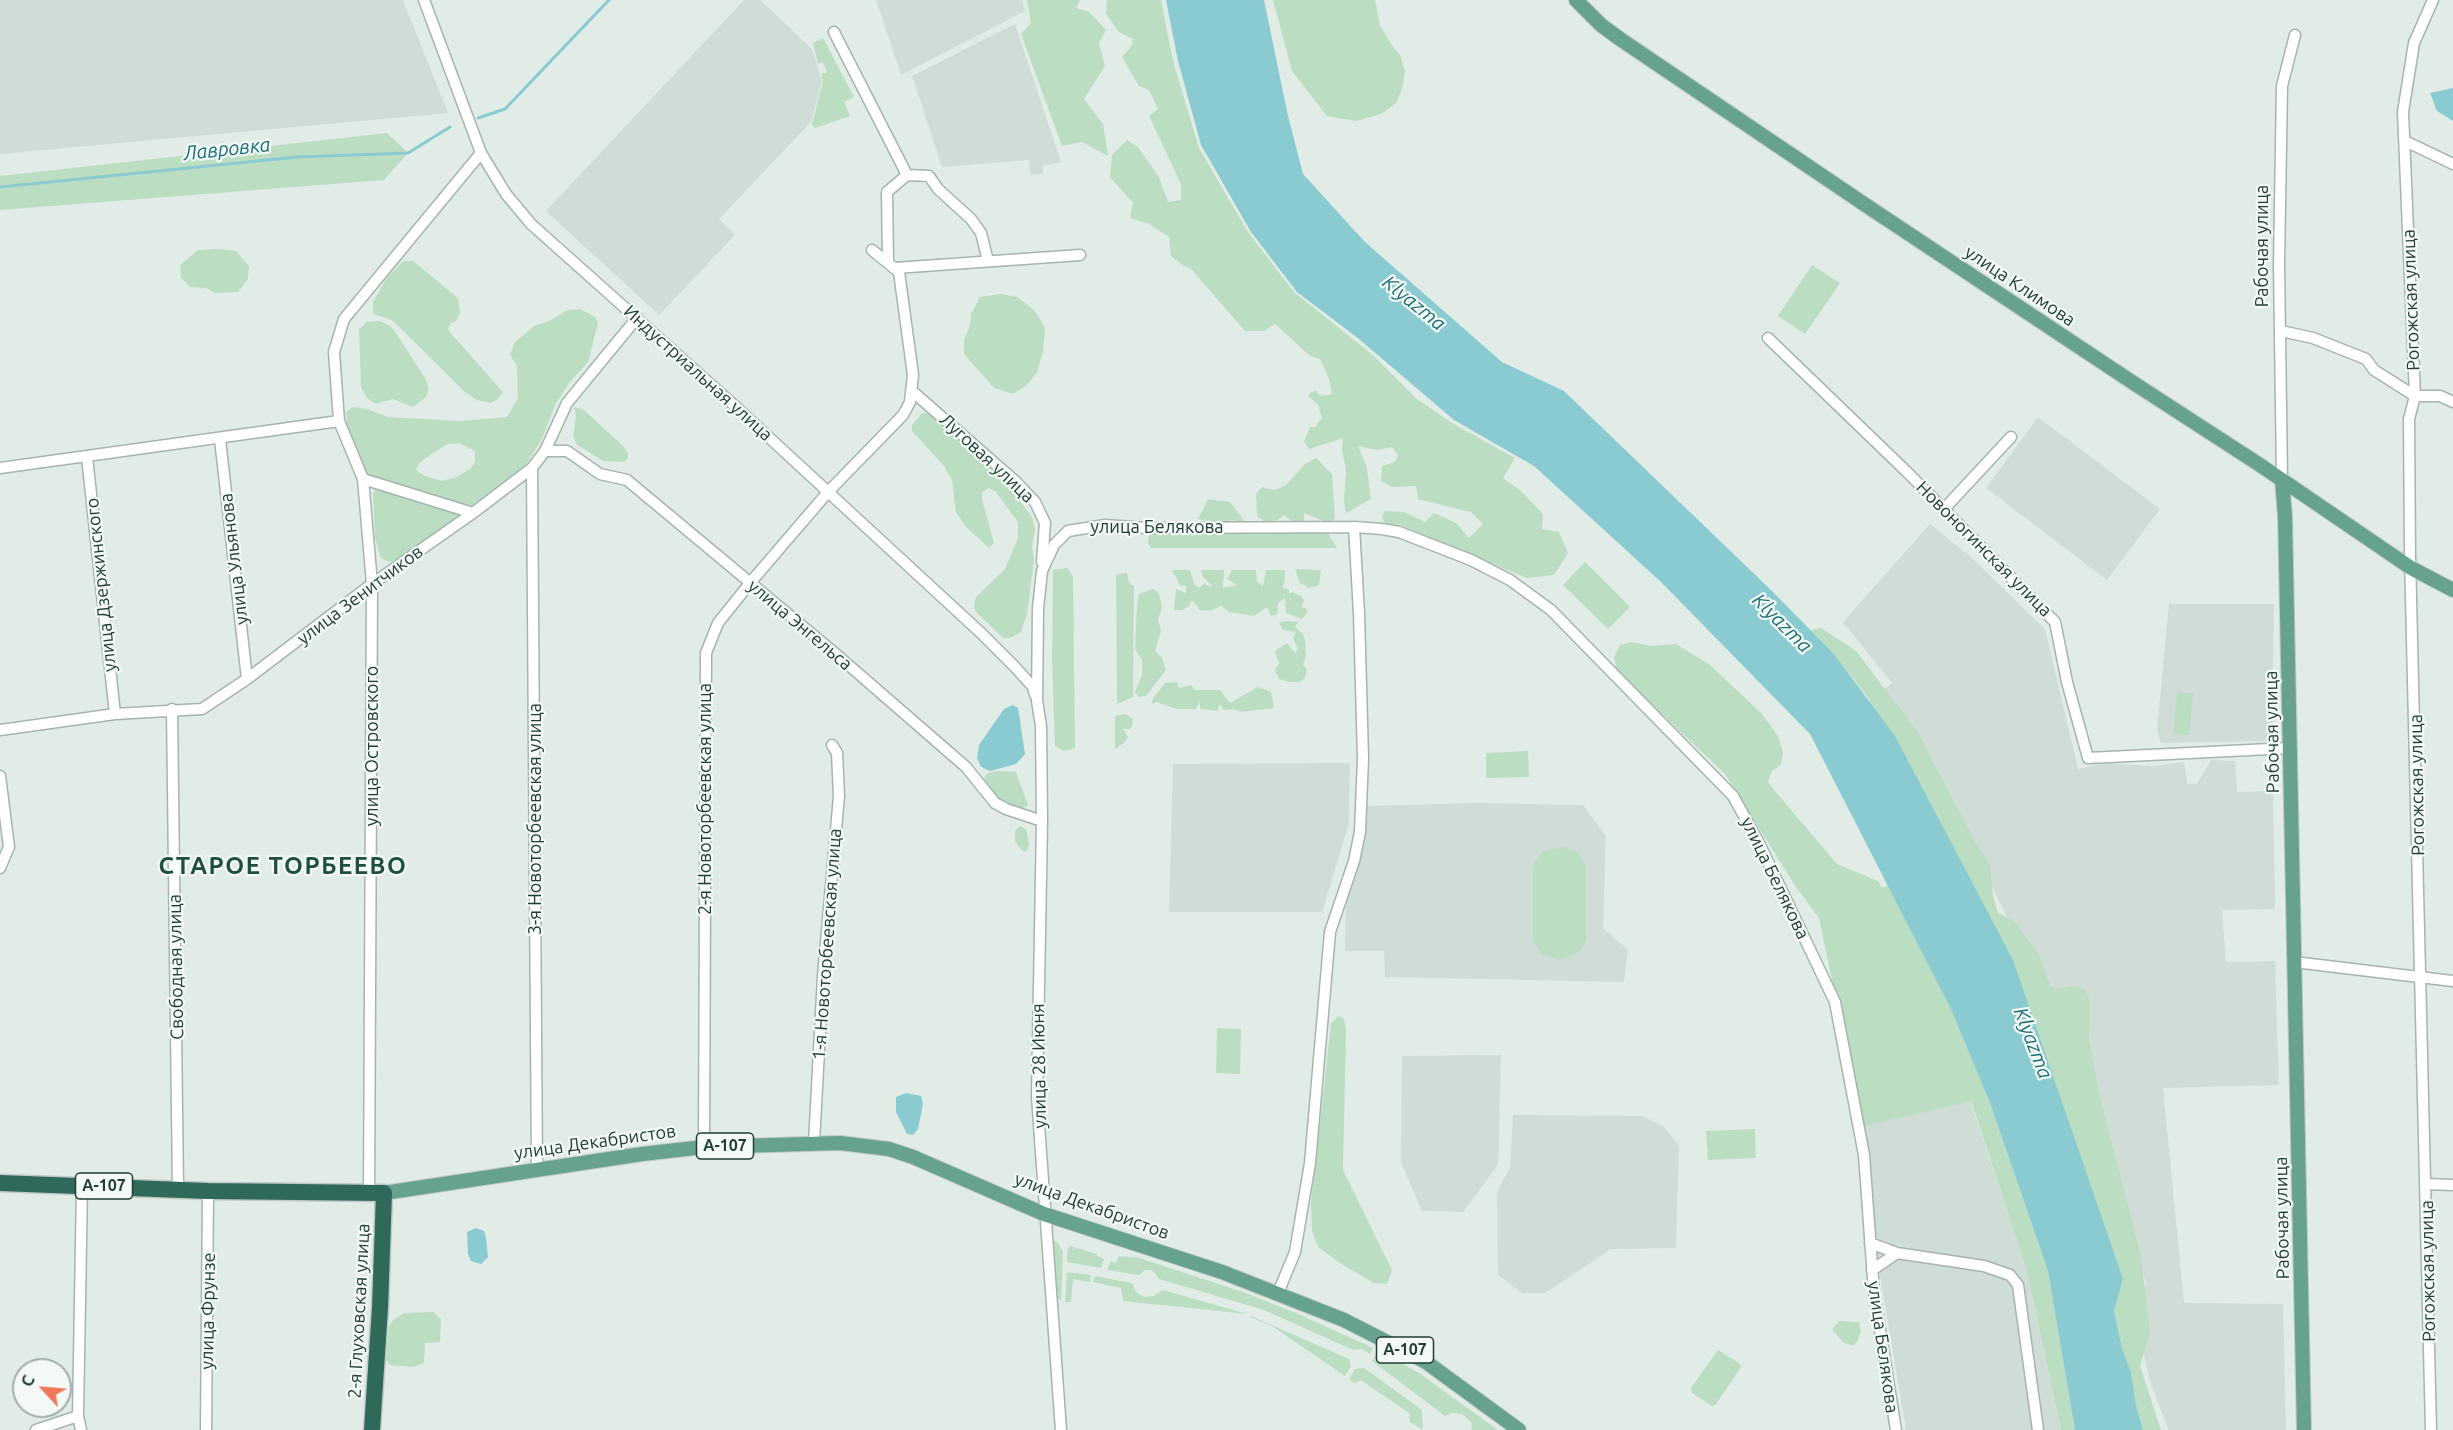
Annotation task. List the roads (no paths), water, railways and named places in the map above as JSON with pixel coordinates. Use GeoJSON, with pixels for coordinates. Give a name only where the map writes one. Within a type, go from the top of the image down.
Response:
{"type":"FeatureCollection","features":[{"type":"Feature","properties":{"kind":"highway","name":"улица Декабристов"},"geometry":{"type":"LineString","coordinates":[[0,1183],[208,1191],[377,1193]]}},
{"type":"Feature","properties":{"kind":"highway","name":"2-я Глуховская улица"},"geometry":{"type":"LineString","coordinates":[[372,1430],[380,1308],[377,1193]]}},
{"type":"Feature","properties":{"kind":"main road","name":"улица Климова"},"geometry":{"type":"LineString","coordinates":[[1576,0],[1601,25],[1620,39],[2103,364],[2282,480],[2411,568],[2453,590]]}},
{"type":"Feature","properties":{"kind":"main road","name":"Рабочая улица"},"geometry":{"type":"LineString","coordinates":[[2282,480],[2286,516],[2304,1430]]}},
{"type":"Feature","properties":{"kind":"main road","name":"улица Декабристов"},"geometry":{"type":"LineString","coordinates":[[377,1193],[704,1147],[854,1144],[897,1152],[1044,1214],[1278,1293],[1344,1320],[1405,1350],[1439,1371],[1519,1430]]}},
{"type":"Feature","properties":{"kind":"street","name":"Индустриальная улица"},"geometry":{"type":"LineString","coordinates":[[424,0],[482,153],[506,194],[531,224],[828,492],[1006,658],[1033,687],[1037,701]]}},
{"type":"Feature","properties":{"kind":"street","name":"Рогожская улица"},"geometry":{"type":"LineString","coordinates":[[2431,1430],[2411,568],[2409,419],[2415,396],[2403,112],[2414,43],[2433,0]]}},
{"type":"Feature","properties":{"kind":"street"},"geometry":{"type":"LineString","coordinates":[[834,32],[907,175]]}},
{"type":"Feature","properties":{"kind":"street","name":"Рабочая улица"},"geometry":{"type":"LineString","coordinates":[[2282,480],[2279,252],[2283,86],[2295,35]]}},
{"type":"Feature","properties":{"kind":"street"},"geometry":{"type":"LineString","coordinates":[[2405,141],[2453,164]]}},
{"type":"Feature","properties":{"kind":"street","name":"улица Островского"},"geometry":{"type":"LineString","coordinates":[[377,1193],[372,584],[363,479],[339,421],[334,352],[344,319],[482,153]]}},
{"type":"Feature","properties":{"kind":"street"},"geometry":{"type":"LineString","coordinates":[[891,265],[887,192],[907,175],[929,177],[938,189],[971,219],[981,233],[988,261]]}},
{"type":"Feature","properties":{"kind":"street"},"geometry":{"type":"LineString","coordinates":[[828,492],[903,415],[910,402],[912,391],[913,375],[899,272],[872,250]]}},
{"type":"Feature","properties":{"kind":"street"},"geometry":{"type":"LineString","coordinates":[[891,265],[1080,255]]}},
{"type":"Feature","properties":{"kind":"street","name":"улица Зенитчиков"},"geometry":{"type":"LineString","coordinates":[[0,730],[115,714],[202,709],[248,679],[372,584],[473,513],[532,468],[545,451],[567,403],[637,318]]}},
{"type":"Feature","properties":{"kind":"street"},"geometry":{"type":"LineString","coordinates":[[2281,331],[2313,338],[2366,359],[2374,370],[2415,396],[2440,396],[2453,402]]}},
{"type":"Feature","properties":{"kind":"street","name":"Новоногинская улица"},"geometry":{"type":"LineString","coordinates":[[1768,338],[1944,509],[2055,622],[2067,682],[2088,758],[2290,748]]}},
{"type":"Feature","properties":{"kind":"street","name":"Луговая улица"},"geometry":{"type":"LineString","coordinates":[[912,391],[1015,481],[1035,502],[1045,523],[1042,571]]}},
{"type":"Feature","properties":{"kind":"street"},"geometry":{"type":"LineString","coordinates":[[0,468],[339,421]]}},
{"type":"Feature","properties":{"kind":"street"},"geometry":{"type":"LineString","coordinates":[[1944,509],[2011,437]]}},
{"type":"Feature","properties":{"kind":"street","name":"улица Ульянова"},"geometry":{"type":"LineString","coordinates":[[220,439],[248,679]]}},
{"type":"Feature","properties":{"kind":"street","name":"улица Энгельса"},"geometry":{"type":"LineString","coordinates":[[545,451],[567,451],[600,474],[627,480],[966,767],[995,803],[1042,821]]}},
{"type":"Feature","properties":{"kind":"street","name":"улица Дзержинского"},"geometry":{"type":"LineString","coordinates":[[87,457],[115,714]]}},
{"type":"Feature","properties":{"kind":"street","name":"3-я Новоторбеевская улица"},"geometry":{"type":"LineString","coordinates":[[532,468],[537,1170]]}},
{"type":"Feature","properties":{"kind":"street"},"geometry":{"type":"LineString","coordinates":[[363,479],[473,513]]}},
{"type":"Feature","properties":{"kind":"street","name":"2-я Новоторбеевская улица"},"geometry":{"type":"LineString","coordinates":[[704,1147],[706,653],[718,623],[828,492]]}},
{"type":"Feature","properties":{"kind":"street","name":"улица Белякова"},"geometry":{"type":"LineString","coordinates":[[1037,701],[1036,642],[1042,571],[1049,552],[1060,538],[1068,531],[1084,527],[1105,525],[1146,528],[1354,527],[1386,530],[1471,560],[1526,590],[1562,620],[1733,795],[1759,843],[1835,1002],[1864,1155],[1878,1326],[1896,1430]]}},
{"type":"Feature","properties":{"kind":"street"},"geometry":{"type":"LineString","coordinates":[[1278,1293],[1295,1251],[1308,1172],[1333,920],[1354,861],[1360,832],[1363,758],[1354,527]]}},
{"type":"Feature","properties":{"kind":"street","name":"улица 28 Июня"},"geometry":{"type":"LineString","coordinates":[[1037,701],[1041,726],[1042,821],[1037,1097],[1061,1430]]}},
{"type":"Feature","properties":{"kind":"street","name":"Свободная улица"},"geometry":{"type":"LineString","coordinates":[[172,709],[178,1189]]}},
{"type":"Feature","properties":{"kind":"street","name":"1-я Новоторбеевская улица"},"geometry":{"type":"LineString","coordinates":[[814,1143],[823,976],[839,796],[837,753],[832,745]]}},
{"type":"Feature","properties":{"kind":"street"},"geometry":{"type":"LineString","coordinates":[[0,776],[9,847],[0,868]]}},
{"type":"Feature","properties":{"kind":"street"},"geometry":{"type":"LineString","coordinates":[[2294,962],[2453,981]]}},
{"type":"Feature","properties":{"kind":"street"},"geometry":{"type":"LineString","coordinates":[[2426,1184],[2453,1185]]}},
{"type":"Feature","properties":{"kind":"street"},"geometry":{"type":"LineString","coordinates":[[81,1430],[78,1416],[82,1185]]}},
{"type":"Feature","properties":{"kind":"street","name":"улица Фрунзе"},"geometry":{"type":"LineString","coordinates":[[206,1430],[208,1191]]}},
{"type":"Feature","properties":{"kind":"street"},"geometry":{"type":"LineString","coordinates":[[1870,1243],[1897,1253],[1948,1259],[2000,1270],[2010,1275],[2018,1285],[2038,1430]]}},
{"type":"Feature","properties":{"kind":"street"},"geometry":{"type":"LineString","coordinates":[[1872,1270],[1897,1253]]}},
{"type":"Feature","properties":{"kind":"street"},"geometry":{"type":"LineString","coordinates":[[36,1430],[78,1416]]}},
{"type":"Feature","properties":{"kind":"water","name":"Klyazma"},"geometry":{"type":"Polygon","coordinates":[[[1166,0],[1264,0],[1288,116],[1303,174],[1365,242],[1502,362],[1564,391],[1772,591],[1834,654],[1895,736],[2013,960],[2123,1279],[2114,1311],[2122,1348],[2131,1372],[2143,1430],[2075,1430],[2048,1271],[1990,1103],[1950,1007],[1810,734],[1661,582],[1534,466],[1454,420],[1359,339],[1297,292],[1251,232],[1201,145],[1178,61],[1166,0]]]}},
{"type":"Feature","properties":{"kind":"water"},"geometry":{"type":"Polygon","coordinates":[[[2453,88],[2453,121],[2437,111],[2430,93],[2453,88]]]}},
{"type":"Feature","properties":{"kind":"water"},"geometry":{"type":"Polygon","coordinates":[[[1013,705],[1018,708],[1025,754],[1016,764],[990,771],[981,767],[977,758],[979,745],[1004,709],[1013,705]]]}},
{"type":"Feature","properties":{"kind":"water"},"geometry":{"type":"Polygon","coordinates":[[[906,1093],[921,1096],[923,1104],[918,1129],[913,1135],[907,1134],[896,1112],[896,1097],[906,1093]]]}},
{"type":"Feature","properties":{"kind":"water"},"geometry":{"type":"Polygon","coordinates":[[[476,1228],[484,1231],[486,1238],[488,1257],[481,1264],[471,1261],[468,1254],[467,1232],[476,1228]]]}},
{"type":"Feature","properties":{"kind":"waterway","name":"Лавровка"},"geometry":{"type":"LineString","coordinates":[[478,118],[505,109],[609,0]]}},
{"type":"Feature","properties":{"kind":"waterway","name":"Лавровка"},"geometry":{"type":"LineString","coordinates":[[0,187],[297,157],[408,153],[450,127]]}},
{"type":"Feature","properties":{"kind":"district","name":"СТАРОЕ ТОРБЕЕВО"},"geometry":{"type":"Point","coordinates":[283,866]}}]}
